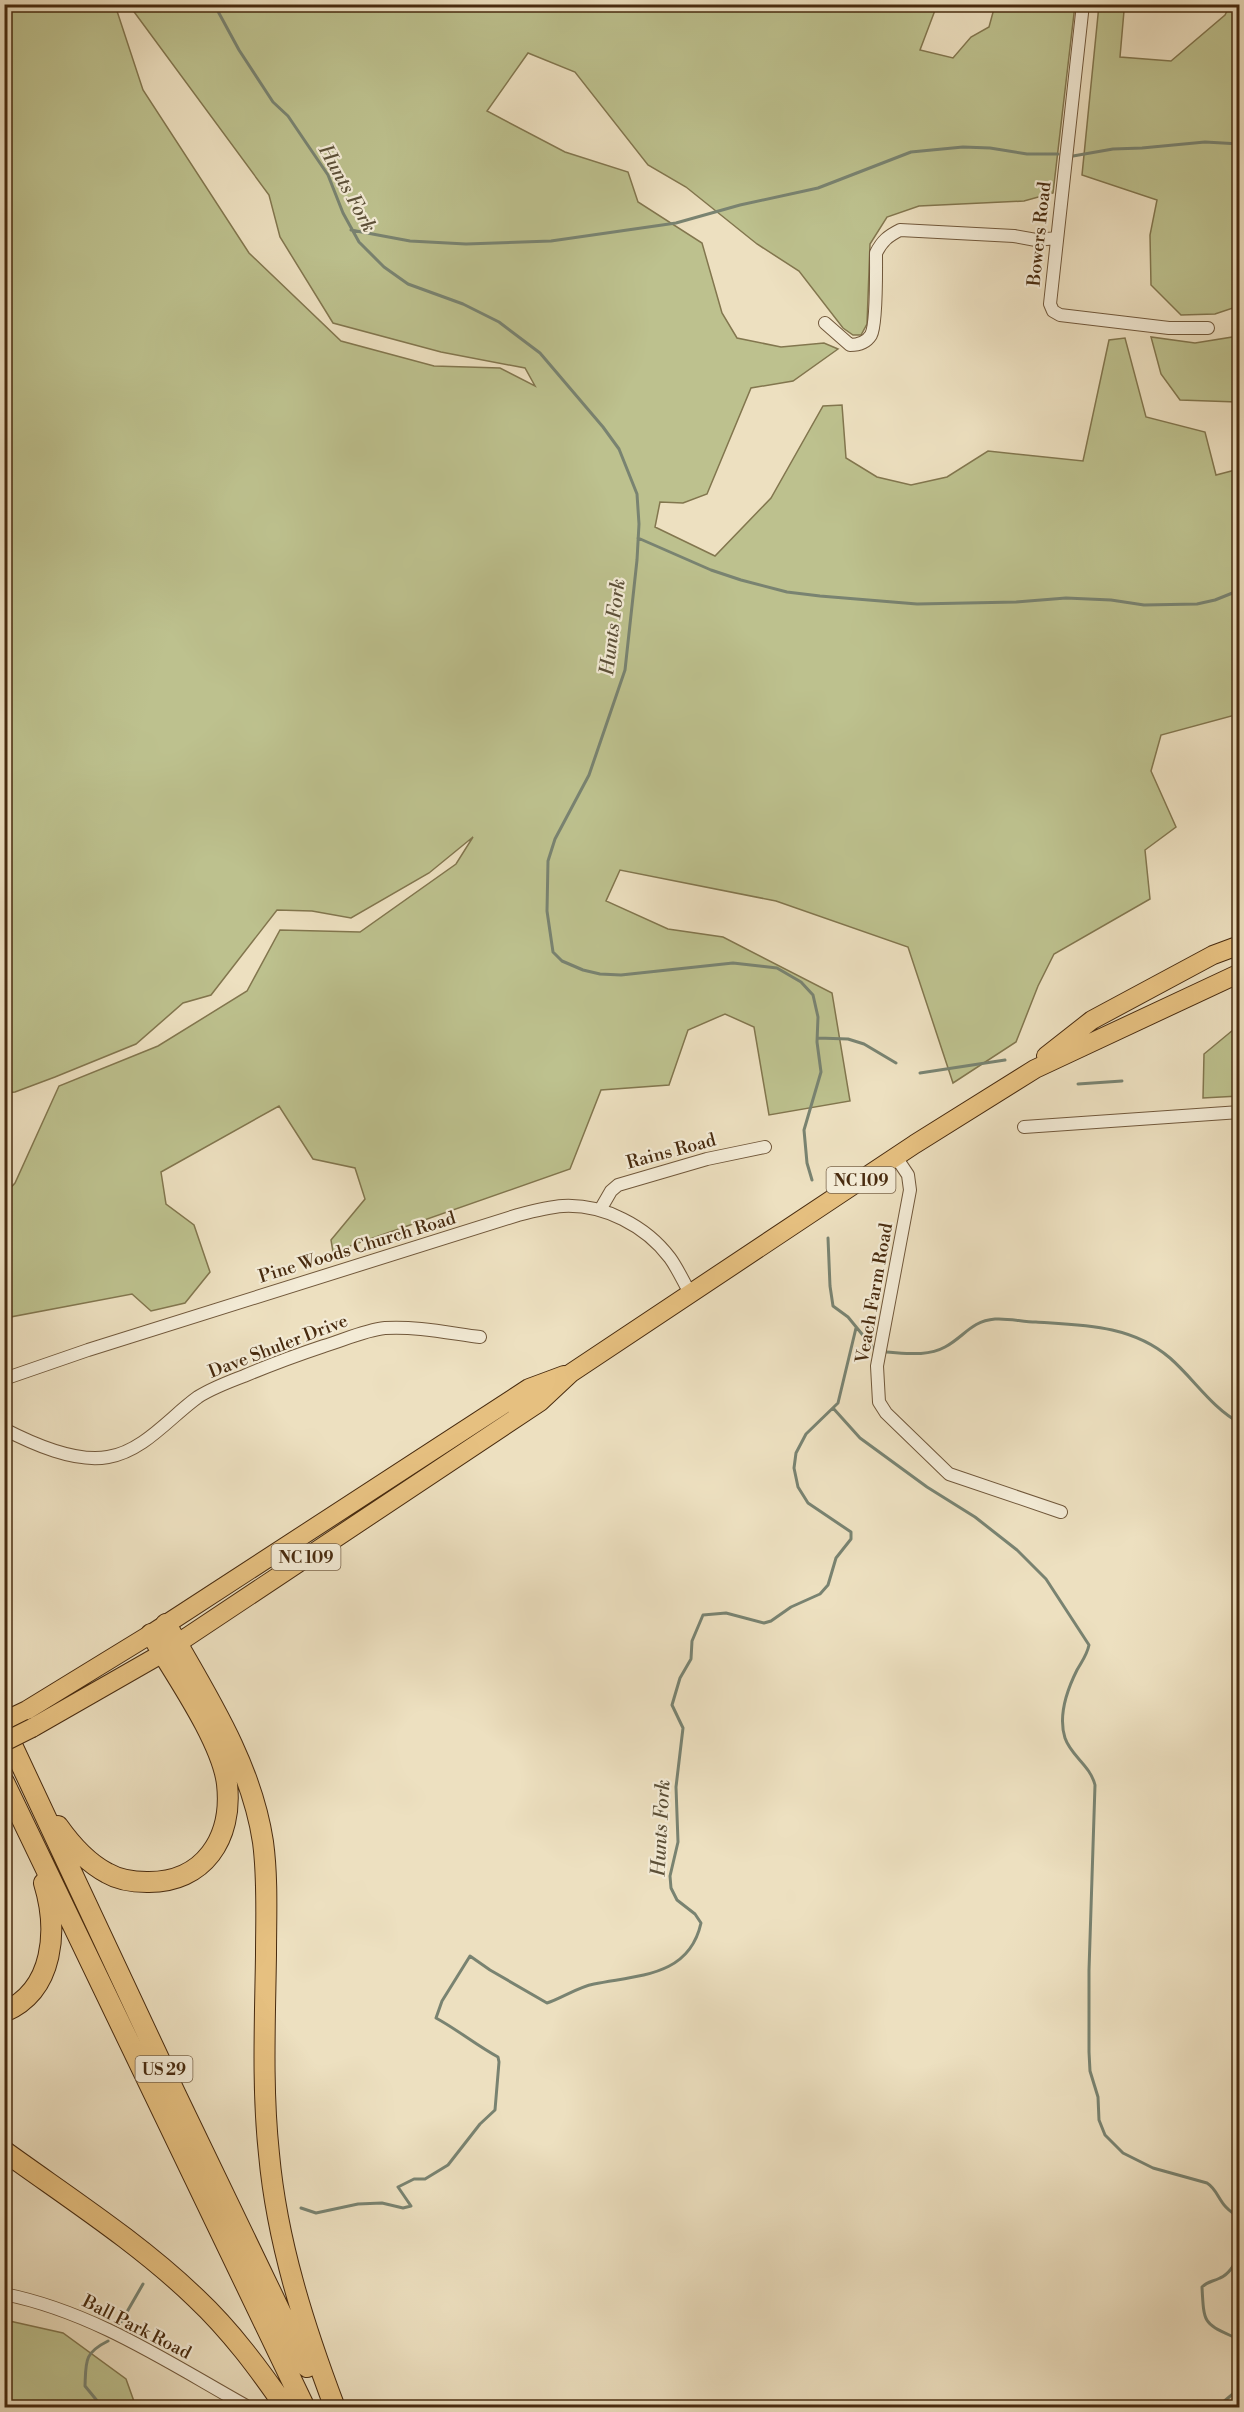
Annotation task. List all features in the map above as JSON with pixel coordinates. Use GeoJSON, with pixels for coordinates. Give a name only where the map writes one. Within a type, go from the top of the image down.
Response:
{"type":"FeatureCollection","features":[{"type":"Feature","properties":{"kind":"highway"},"geometry":{"type":"LineString","coordinates":[[159,1629],[229,1735],[249,1784],[262,1842],[266,1911],[265,2045],[268,2154],[279,2232],[307,2334],[335,2408]]}},
{"type":"Feature","properties":{"kind":"highway"},"geometry":{"type":"LineString","coordinates":[[32,1787],[65,1835],[87,1858],[108,1874],[131,1882],[158,1882],[183,1876],[204,1862],[222,1835],[228,1812],[227,1782],[215,1744],[170,1648]]}},
{"type":"Feature","properties":{"kind":"highway","name":"US 29"},"geometry":{"type":"LineString","coordinates":[[4,1728],[181,2105],[327,2408]]}},
{"type":"Feature","properties":{"kind":"highway","name":"US 29"},"geometry":{"type":"LineString","coordinates":[[4,1782],[305,2408]]}},
{"type":"Feature","properties":{"kind":"highway"},"geometry":{"type":"LineString","coordinates":[[4,2012],[16,2007],[35,1988],[46,1967],[53,1935],[49,1900],[27,1829]]}},
{"type":"Feature","properties":{"kind":"highway"},"geometry":{"type":"LineString","coordinates":[[4,2151],[135,2247],[196,2298],[252,2359],[286,2408]]}},
{"type":"Feature","properties":{"kind":"main road","name":"NC 109"},"geometry":{"type":"LineString","coordinates":[[1035,1069],[1046,1055],[1092,1020],[1213,955],[1239,945]]}},
{"type":"Feature","properties":{"kind":"main road","name":"NC 109"},"geometry":{"type":"LineString","coordinates":[[4,1721],[30,1719],[170,1648],[540,1402],[571,1373],[896,1157],[1035,1069],[1239,973]]}},
{"type":"Feature","properties":{"kind":"main road","name":"NC 109"},"geometry":{"type":"LineString","coordinates":[[4,1742],[30,1719],[159,1629],[529,1388],[571,1373]]}},
{"type":"Feature","properties":{"kind":"street","name":"Bowers Road"},"geometry":{"type":"LineString","coordinates":[[1083,4],[1050,304],[1053,311],[1060,315],[1169,327],[1208,328]]}},
{"type":"Feature","properties":{"kind":"street"},"geometry":{"type":"LineString","coordinates":[[825,323],[850,345],[857,345],[867,340],[873,329],[876,253],[888,236],[900,230],[1014,236],[1036,240],[1057,238]]}},
{"type":"Feature","properties":{"kind":"street"},"geometry":{"type":"LineString","coordinates":[[1023,1127],[1239,1112]]}},
{"type":"Feature","properties":{"kind":"street","name":"Rains Road"},"geometry":{"type":"LineString","coordinates":[[600,1210],[611,1191],[618,1185],[707,1159],[765,1147]]}},
{"type":"Feature","properties":{"kind":"street","name":"Veach Farm Road"},"geometry":{"type":"LineString","coordinates":[[896,1157],[909,1175],[910,1190],[877,1366],[879,1402],[886,1413],[949,1474],[1061,1512]]}},
{"type":"Feature","properties":{"kind":"street","name":"Pine Woods Church Road"},"geometry":{"type":"LineString","coordinates":[[4,1379],[85,1351],[518,1215],[562,1206],[580,1206],[600,1210],[633,1224],[654,1239],[671,1260],[691,1294]]}},
{"type":"Feature","properties":{"kind":"street","name":"Dave Shuler Drive"},"geometry":{"type":"LineString","coordinates":[[4,1429],[52,1451],[107,1457],[131,1448],[199,1397],[215,1388],[283,1360],[351,1337],[382,1329],[403,1327],[480,1337]]}},
{"type":"Feature","properties":{"kind":"street","name":"Ball Park Road"},"geometry":{"type":"LineString","coordinates":[[4,2294],[53,2306],[114,2332],[248,2407]]}},
{"type":"Feature","properties":{"kind":"green space"},"geometry":{"type":"Polygon","coordinates":[[[5,4],[115,5],[143,90],[249,253],[341,341],[434,366],[500,368],[535,386],[525,368],[441,352],[333,323],[280,237],[269,195],[129,5],[937,5],[920,50],[953,58],[971,37],[989,27],[995,5],[1075,5],[1053,193],[1024,201],[919,206],[887,217],[870,244],[867,324],[861,335],[853,335],[843,328],[799,271],[757,244],[686,187],[648,165],[575,72],[528,53],[487,111],[565,152],[628,172],[638,202],[702,243],[722,313],[737,338],[781,347],[824,343],[838,349],[793,381],[751,388],[707,494],[683,503],[660,502],[655,527],[715,556],[771,498],[823,406],[842,405],[846,458],[877,477],[911,485],[947,477],[988,451],[1083,461],[1109,340],[1125,338],[1146,417],[1205,432],[1216,475],[1239,469],[1239,714],[1161,735],[1151,771],[1176,827],[1145,850],[1150,899],[1054,954],[1038,986],[1016,1042],[953,1083],[908,947],[776,901],[620,870],[606,901],[668,929],[723,937],[832,993],[850,1101],[769,1115],[754,1027],[725,1014],[688,1030],[669,1085],[601,1090],[570,1169],[333,1252],[331,1240],[365,1199],[355,1168],[313,1159],[279,1106],[161,1172],[166,1204],[194,1225],[210,1272],[185,1303],[151,1311],[132,1294],[5,1318],[5,1194],[15,1183],[59,1086],[158,1046],[247,991],[280,930],[360,932],[456,864],[473,837],[429,873],[351,918],[312,911],[277,910],[211,995],[183,1003],[136,1044],[15,1092],[5,1093],[5,4]]]}},
{"type":"Feature","properties":{"kind":"green space"},"geometry":{"type":"Polygon","coordinates":[[[1099,5],[1115,5],[1124,11],[1120,57],[1171,61],[1225,15],[1230,5],[1239,5],[1240,217],[1235,216],[1236,307],[1215,314],[1181,315],[1151,285],[1150,235],[1157,200],[1082,175],[1099,5]]]}},
{"type":"Feature","properties":{"kind":"green space"},"geometry":{"type":"Polygon","coordinates":[[[1239,336],[1240,400],[1237,402],[1180,400],[1161,374],[1151,337],[1195,343],[1239,336]]]}},
{"type":"Feature","properties":{"kind":"green space"},"geometry":{"type":"Polygon","coordinates":[[[1239,1025],[1239,1096],[1203,1098],[1204,1054],[1239,1025]]]}},
{"type":"Feature","properties":{"kind":"green space"},"geometry":{"type":"Polygon","coordinates":[[[5,2320],[63,2333],[126,2379],[136,2407],[5,2407],[5,2320]]]}},
{"type":"Feature","properties":{"kind":"waterway","name":"Hunts Fork"},"geometry":{"type":"LineString","coordinates":[[214,4],[239,50],[273,102],[288,116],[328,175],[343,213],[359,242],[384,267],[408,284],[463,304],[499,322],[540,353],[619,449],[637,494],[639,524],[625,670],[589,775],[555,839],[548,861],[547,911],[553,952],[562,961],[600,974],[621,975],[733,963],[777,968],[801,982],[813,995],[818,1017],[817,1042],[821,1072],[804,1130],[807,1163],[812,1180]]}},
{"type":"Feature","properties":{"kind":"waterway"},"geometry":{"type":"LineString","coordinates":[[1073,156],[1113,149],[1205,142],[1240,144]]}},
{"type":"Feature","properties":{"kind":"waterway"},"geometry":{"type":"LineString","coordinates":[[351,230],[410,241],[466,244],[551,241],[676,223],[740,205],[818,188],[911,152],[963,147],[990,148],[1027,154],[1058,154]]}},
{"type":"Feature","properties":{"kind":"waterway"},"geometry":{"type":"LineString","coordinates":[[638,538],[711,570],[741,580],[787,592],[820,596],[917,604],[1016,602],[1066,598],[1111,600],[1144,605],[1197,604],[1240,590]]}},
{"type":"Feature","properties":{"kind":"waterway"},"geometry":{"type":"LineString","coordinates":[[818,1038],[848,1039],[864,1044],[896,1063]]}},
{"type":"Feature","properties":{"kind":"waterway"},"geometry":{"type":"LineString","coordinates":[[920,1073],[1005,1060]]}},
{"type":"Feature","properties":{"kind":"waterway"},"geometry":{"type":"LineString","coordinates":[[1078,1084],[1122,1081]]}},
{"type":"Feature","properties":{"kind":"waterway","name":"Hunts Fork"},"geometry":{"type":"LineString","coordinates":[[828,1238],[833,1306],[848,1317],[875,1350]]}},
{"type":"Feature","properties":{"kind":"waterway"},"geometry":{"type":"LineString","coordinates":[[886,1352],[916,1354],[938,1350],[952,1343],[974,1326],[995,1319],[1071,1324],[1106,1329],[1140,1339],[1155,1347],[1179,1366],[1221,1409],[1240,1423]]}},
{"type":"Feature","properties":{"kind":"waterway","name":"Hunts Fork"},"geometry":{"type":"LineString","coordinates":[[301,2208],[316,2213],[358,2204],[382,2203],[403,2208],[411,2206],[398,2187],[414,2179],[425,2179],[448,2165],[480,2124],[495,2110],[498,2057],[436,2018],[442,2001],[470,1956],[547,2003],[588,1985],[660,1970],[673,1964],[695,1941],[701,1923],[695,1914],[677,1900],[671,1888],[670,1876],[678,1842],[676,1787],[683,1728],[672,1705],[680,1678],[691,1659],[692,1641],[703,1615],[726,1613],[764,1623],[771,1621],[791,1607],[820,1594],[828,1585],[836,1558],[851,1539],[851,1532],[808,1503],[798,1487],[794,1468],[796,1453],[806,1434],[838,1403],[856,1328]]}},
{"type":"Feature","properties":{"kind":"waterway"},"geometry":{"type":"LineString","coordinates":[[833,1408],[860,1438],[927,1487],[975,1517],[1017,1550],[1046,1579],[1089,1645],[1070,1686],[1063,1712],[1063,1730],[1068,1744],[1093,1778],[1095,1785],[1089,1970],[1089,2052],[1090,2071],[1098,2097],[1099,2120],[1105,2135],[1123,2153],[1153,2168],[1207,2183],[1215,2190],[1227,2209],[1240,2217]]}},
{"type":"Feature","properties":{"kind":"waterway"},"geometry":{"type":"LineString","coordinates":[[1240,2254],[1227,2274],[1202,2287],[1205,2317],[1208,2322],[1240,2340]]}},
{"type":"Feature","properties":{"kind":"waterway","name":"Hunts Fork"},"geometry":{"type":"LineString","coordinates":[[120,2324],[143,2284]]}},
{"type":"Feature","properties":{"kind":"waterway","name":"Hunts Fork"},"geometry":{"type":"LineString","coordinates":[[103,2408],[85,2386],[86,2370],[90,2354],[108,2341]]}},
{"type":"Feature","properties":{"kind":"waterway"},"geometry":{"type":"LineString","coordinates":[[1216,2408],[1240,2388]]}}]}
